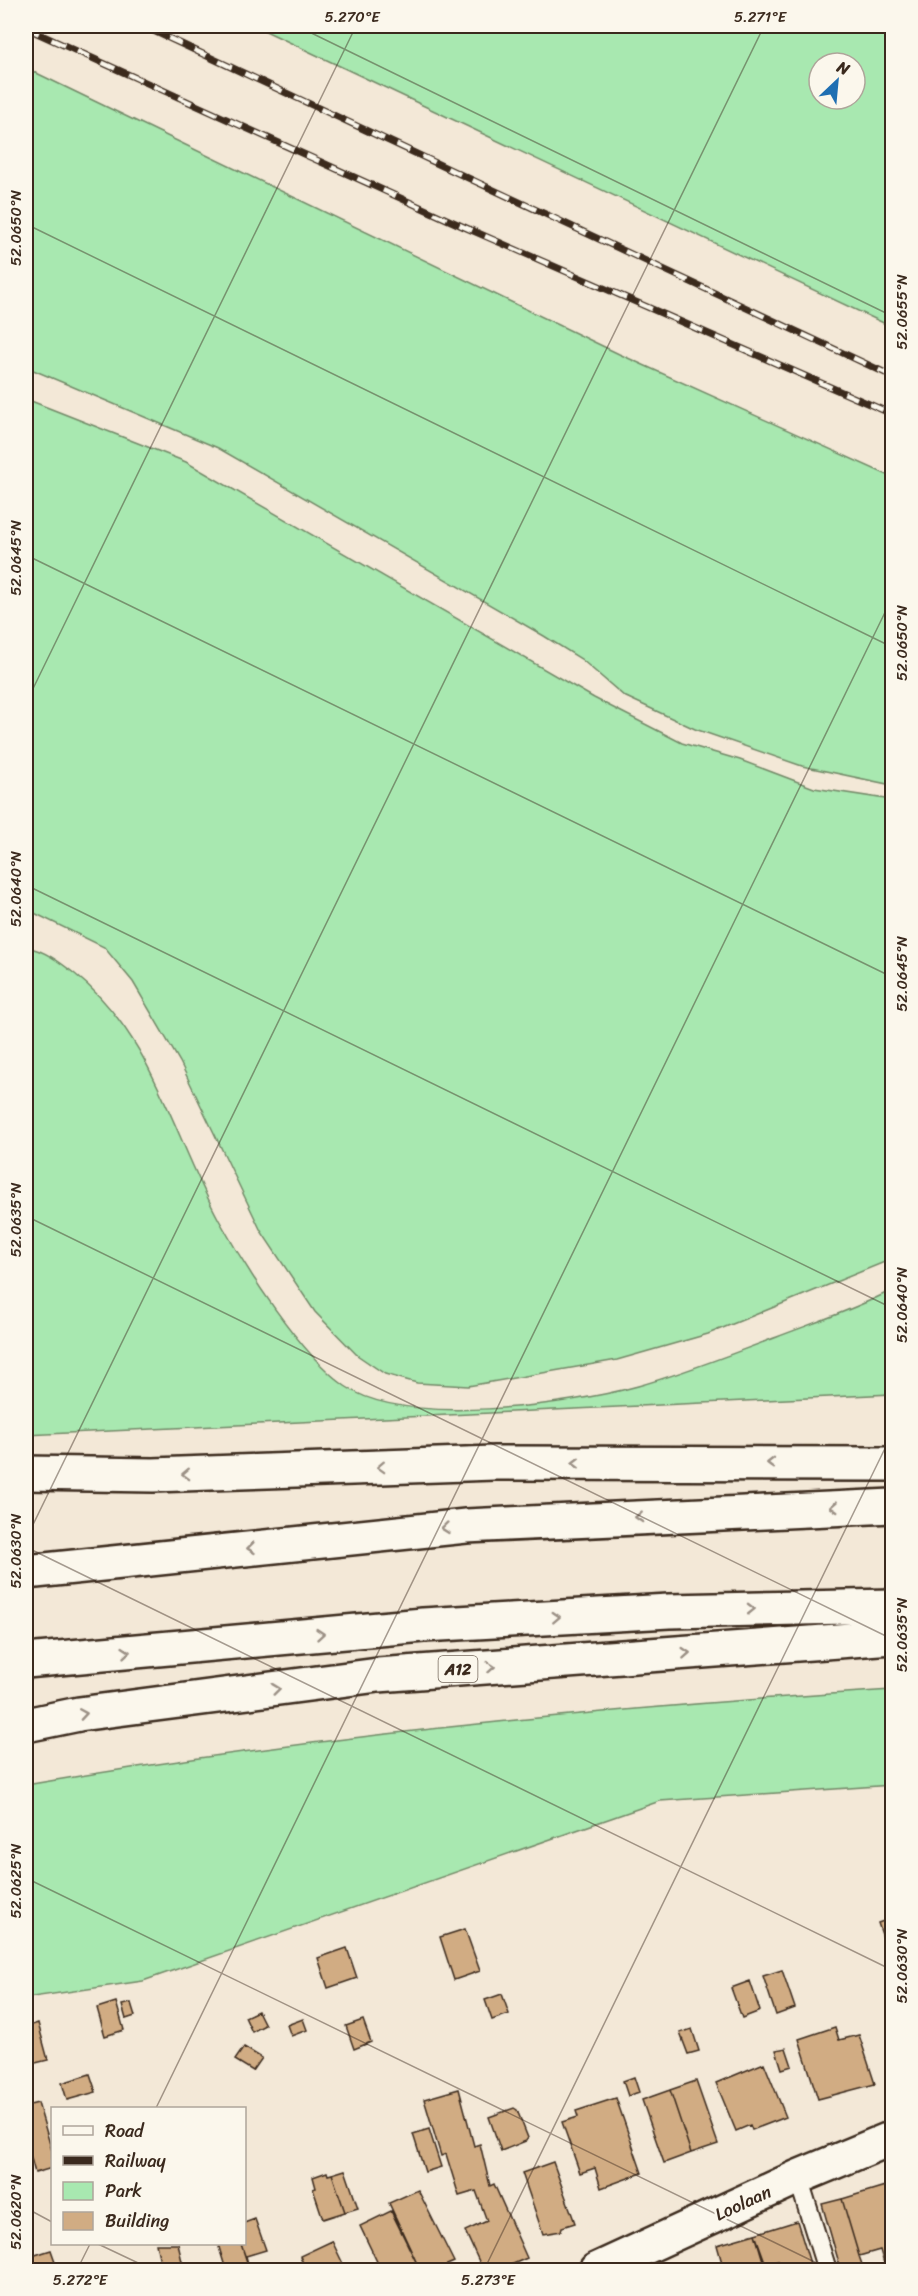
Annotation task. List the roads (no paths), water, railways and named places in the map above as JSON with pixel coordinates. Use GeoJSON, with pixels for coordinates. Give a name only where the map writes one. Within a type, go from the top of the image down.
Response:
{"type":"FeatureCollection","features":[{"type":"Feature","properties":{"kind":"main road"},"geometry":{"type":"LineString","coordinates":[[26,1473],[153,1475],[494,1463],[892,1464]]}},
{"type":"Feature","properties":{"kind":"main road"},"geometry":{"type":"LineString","coordinates":[[26,1572],[466,1526],[892,1506]]}},
{"type":"Feature","properties":{"kind":"main road"},"geometry":{"type":"LineString","coordinates":[[26,1661],[423,1624],[669,1611],[892,1606]]}},
{"type":"Feature","properties":{"kind":"main road","name":"A12"},"geometry":{"type":"LineString","coordinates":[[26,1725],[79,1714],[378,1675],[892,1637]]}},
{"type":"Feature","properties":{"kind":"main road","name":"Loolaan"},"geometry":{"type":"LineString","coordinates":[[596,2271],[798,2177],[892,2138]]}},
{"type":"Feature","properties":{"kind":"lane"},"geometry":{"type":"LineString","coordinates":[[798,2177],[827,2271]]}},
{"type":"Feature","properties":{"kind":"railway"},"geometry":{"type":"LineString","coordinates":[[143,26],[892,376]]}},
{"type":"Feature","properties":{"kind":"railway"},"geometry":{"type":"LineString","coordinates":[[26,28],[462,226],[892,414]]}}]}
